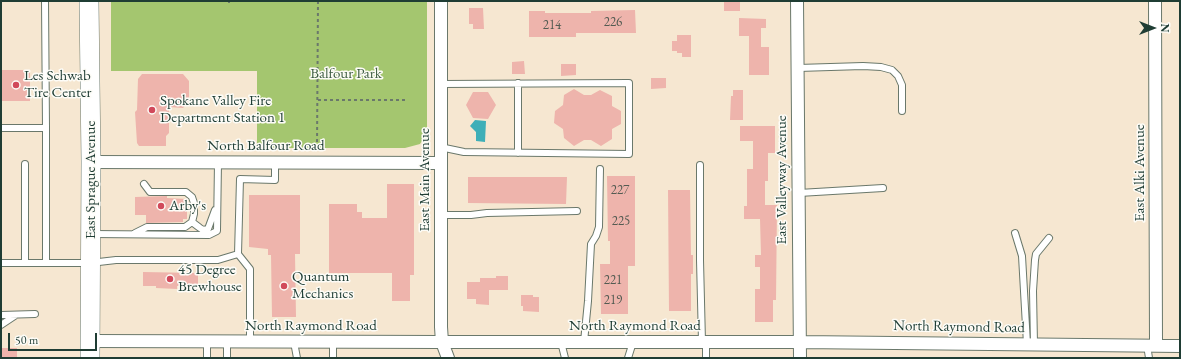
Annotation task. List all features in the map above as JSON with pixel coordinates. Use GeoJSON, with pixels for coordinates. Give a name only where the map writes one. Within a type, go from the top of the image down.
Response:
{"type":"FeatureCollection","features":[{"type":"Feature","properties":{"kind":"main road","name":"East Sprague Avenue"},"geometry":{"type":"LineString","coordinates":[[89,1],[91,162],[90,350]]}},
{"type":"Feature","properties":{"kind":"street","name":"East Main Avenue"},"geometry":{"type":"LineString","coordinates":[[441,1],[441,327],[442,342],[448,358]]}},
{"type":"Feature","properties":{"kind":"street","name":"East Valleyway Avenue"},"geometry":{"type":"LineString","coordinates":[[797,1],[800,358]]}},
{"type":"Feature","properties":{"kind":"street","name":"East Alki Avenue"},"geometry":{"type":"LineString","coordinates":[[1152,345],[1155,1]]}},
{"type":"Feature","properties":{"kind":"street","name":"North Balfour Road"},"geometry":{"type":"LineString","coordinates":[[91,162],[440,163]]}},
{"type":"Feature","properties":{"kind":"street","name":"North Raymond Road"},"geometry":{"type":"LineString","coordinates":[[90,350],[207,342],[800,342],[1180,346]]}},
{"type":"Feature","properties":{"kind":"lane"},"geometry":{"type":"LineString","coordinates":[[45,1],[46,263]]}},
{"type":"Feature","properties":{"kind":"lane"},"geometry":{"type":"LineString","coordinates":[[798,68],[863,66],[881,67],[892,70],[898,76],[902,85],[902,111]]}},
{"type":"Feature","properties":{"kind":"lane"},"geometry":{"type":"LineString","coordinates":[[518,83],[518,153]]}},
{"type":"Feature","properties":{"kind":"lane"},"geometry":{"type":"LineString","coordinates":[[440,147],[464,152],[629,154],[629,83],[441,84]]}},
{"type":"Feature","properties":{"kind":"lane"},"geometry":{"type":"LineString","coordinates":[[1,128],[46,128]]}},
{"type":"Feature","properties":{"kind":"lane"},"geometry":{"type":"LineString","coordinates":[[91,234],[209,235],[217,230],[218,162]]}},
{"type":"Feature","properties":{"kind":"lane"},"geometry":{"type":"LineString","coordinates":[[250,342],[250,269],[238,254],[240,180],[275,180],[275,162]]}},
{"type":"Feature","properties":{"kind":"lane"},"geometry":{"type":"LineString","coordinates":[[25,164],[25,263]]}},
{"type":"Feature","properties":{"kind":"lane"},"geometry":{"type":"LineString","coordinates":[[700,165],[700,260],[706,358]]}},
{"type":"Feature","properties":{"kind":"lane"},"geometry":{"type":"LineString","coordinates":[[584,342],[591,244],[599,227],[600,169]]}},
{"type":"Feature","properties":{"kind":"lane"},"geometry":{"type":"LineString","coordinates":[[133,234],[147,227],[185,227],[192,222],[194,214],[194,203],[192,197],[186,192],[150,192],[144,184]]}},
{"type":"Feature","properties":{"kind":"lane"},"geometry":{"type":"LineString","coordinates":[[799,193],[883,188]]}},
{"type":"Feature","properties":{"kind":"lane"},"geometry":{"type":"LineString","coordinates":[[192,222],[203,230],[208,229],[217,205]]}},
{"type":"Feature","properties":{"kind":"lane"},"geometry":{"type":"LineString","coordinates":[[441,216],[487,213],[576,211]]}},
{"type":"Feature","properties":{"kind":"lane"},"geometry":{"type":"LineString","coordinates":[[1015,233],[1022,256],[1030,344]]}},
{"type":"Feature","properties":{"kind":"lane"},"geometry":{"type":"LineString","coordinates":[[1030,344],[1036,254],[1049,238]]}},
{"type":"Feature","properties":{"kind":"lane"},"geometry":{"type":"LineString","coordinates":[[1,263],[90,263],[116,260],[218,260],[238,254]]}},
{"type":"Feature","properties":{"kind":"lane"},"geometry":{"type":"LineString","coordinates":[[1,315],[35,314]]}},
{"type":"Feature","properties":{"kind":"lane"},"geometry":{"type":"LineString","coordinates":[[1,325],[16,315]]}},
{"type":"Feature","properties":{"kind":"lane"},"geometry":{"type":"LineString","coordinates":[[207,342],[207,358]]}},
{"type":"Feature","properties":{"kind":"lane"},"geometry":{"type":"LineString","coordinates":[[227,342],[227,358]]}},
{"type":"Feature","properties":{"kind":"lane"},"geometry":{"type":"LineString","coordinates":[[294,342],[297,358]]}},
{"type":"Feature","properties":{"kind":"lane"},"geometry":{"type":"LineString","coordinates":[[333,342],[333,358]]}},
{"type":"Feature","properties":{"kind":"lane"},"geometry":{"type":"LineString","coordinates":[[561,342],[565,358]]}},
{"type":"Feature","properties":{"kind":"lane"},"geometry":{"type":"LineString","coordinates":[[628,358],[633,342]]}},
{"type":"Feature","properties":{"kind":"lane"},"geometry":{"type":"LineString","coordinates":[[1149,358],[1152,345]]}},
{"type":"Feature","properties":{"kind":"path"},"geometry":{"type":"LineString","coordinates":[[317,148],[318,1]]}},
{"type":"Feature","properties":{"kind":"path"},"geometry":{"type":"LineString","coordinates":[[318,100],[407,99]]}},
{"type":"Feature","properties":{"kind":"green space","name":"Balfour Park"},"geometry":{"type":"Polygon","coordinates":[[[111,1],[427,1],[427,127],[425,136],[420,144],[405,148],[257,148],[257,71],[111,71],[111,1]]]}},
{"type":"Feature","properties":{"kind":"water"},"geometry":{"type":"Polygon","coordinates":[[[475,120],[486,121],[485,142],[476,141],[476,132],[470,126],[475,120]]]}},
{"type":"Feature","properties":{"kind":"building"},"geometry":{"type":"Polygon","coordinates":[[[724,1],[740,1],[740,11],[724,11],[724,1]]]}},
{"type":"Feature","properties":{"kind":"building"},"geometry":{"type":"Polygon","coordinates":[[[469,8],[483,8],[484,29],[473,29],[473,24],[469,24],[469,8]]]}},
{"type":"Feature","properties":{"kind":"building"},"geometry":{"type":"Polygon","coordinates":[[[635,10],[636,33],[576,33],[576,37],[529,37],[529,11],[545,11],[545,13],[591,13],[591,11],[635,10]]]}},
{"type":"Feature","properties":{"kind":"building"},"geometry":{"type":"Polygon","coordinates":[[[739,18],[766,19],[766,28],[761,28],[761,47],[769,47],[769,75],[749,75],[749,36],[739,36],[739,18]]]}},
{"type":"Feature","properties":{"kind":"building"},"geometry":{"type":"Polygon","coordinates":[[[677,35],[691,35],[691,57],[682,57],[682,53],[672,51],[672,41],[677,41],[677,35]]]}},
{"type":"Feature","properties":{"kind":"building"},"geometry":{"type":"Polygon","coordinates":[[[524,61],[525,74],[512,74],[512,62],[524,61]]]}},
{"type":"Feature","properties":{"kind":"building"},"geometry":{"type":"Polygon","coordinates":[[[561,64],[576,64],[576,75],[561,76],[561,64]]]}},
{"type":"Feature","properties":{"kind":"building","name":"Les Schwab Tire Center"},"geometry":{"type":"Polygon","coordinates":[[[1,70],[30,70],[30,101],[1,101],[1,70]]]}},
{"type":"Feature","properties":{"kind":"building","name":"Spokane Valley Fire Department Station 1"},"geometry":{"type":"Polygon","coordinates":[[[142,74],[183,74],[189,81],[189,101],[183,108],[169,107],[169,133],[166,136],[166,146],[139,146],[137,143],[135,112],[137,110],[138,79],[142,74]]]}},
{"type":"Feature","properties":{"kind":"building"},"geometry":{"type":"Polygon","coordinates":[[[651,78],[666,78],[666,88],[651,89],[651,78]]]}},
{"type":"Feature","properties":{"kind":"building"},"geometry":{"type":"Polygon","coordinates":[[[574,89],[584,95],[591,95],[600,90],[612,96],[612,106],[621,111],[621,124],[612,129],[612,139],[601,146],[591,140],[584,140],[574,146],[564,138],[563,129],[554,123],[555,111],[563,105],[564,95],[574,89]]]}},
{"type":"Feature","properties":{"kind":"building"},"geometry":{"type":"Polygon","coordinates":[[[733,90],[743,90],[743,120],[730,120],[731,96],[733,96],[733,90]]]}},
{"type":"Feature","properties":{"kind":"building"},"geometry":{"type":"Polygon","coordinates":[[[473,92],[488,92],[496,105],[488,119],[473,118],[466,105],[473,92]]]}},
{"type":"Feature","properties":{"kind":"building"},"geometry":{"type":"Polygon","coordinates":[[[740,126],[775,126],[775,153],[768,153],[768,181],[765,181],[765,205],[777,205],[776,300],[773,300],[773,322],[755,322],[755,289],[760,289],[760,267],[755,267],[755,255],[761,255],[760,219],[744,219],[744,206],[747,206],[747,169],[753,169],[753,141],[740,141],[740,126]]]}},
{"type":"Feature","properties":{"kind":"building"},"geometry":{"type":"Polygon","coordinates":[[[607,176],[635,176],[635,266],[628,266],[628,314],[601,314],[600,264],[610,264],[610,241],[608,241],[607,176]]]}},
{"type":"Feature","properties":{"kind":"building"},"geometry":{"type":"Polygon","coordinates":[[[468,177],[567,177],[566,204],[468,203],[468,177]]]}},
{"type":"Feature","properties":{"kind":"building"},"geometry":{"type":"Polygon","coordinates":[[[387,184],[414,184],[414,275],[410,275],[410,301],[392,301],[392,273],[329,273],[329,204],[357,204],[357,212],[362,212],[362,218],[387,218],[387,184]]]}},
{"type":"Feature","properties":{"kind":"building"},"geometry":{"type":"Polygon","coordinates":[[[668,190],[690,190],[691,255],[693,255],[693,274],[691,274],[691,311],[669,311],[668,190]]]}},
{"type":"Feature","properties":{"kind":"building"},"geometry":{"type":"Polygon","coordinates":[[[249,195],[300,195],[300,254],[295,254],[296,317],[272,317],[271,255],[268,255],[268,249],[249,247],[249,195]]]}},
{"type":"Feature","properties":{"kind":"building","name":"Arby's"},"geometry":{"type":"Polygon","coordinates":[[[167,196],[167,198],[187,199],[187,219],[183,219],[183,222],[146,223],[146,215],[135,215],[135,197],[167,196]]]}},
{"type":"Feature","properties":{"kind":"building","name":"45 Degree Brewhouse"},"geometry":{"type":"Polygon","coordinates":[[[143,272],[198,273],[198,286],[177,286],[177,289],[143,286],[143,272]]]}},
{"type":"Feature","properties":{"kind":"building"},"geometry":{"type":"Polygon","coordinates":[[[496,276],[508,276],[508,290],[489,290],[489,305],[476,304],[476,299],[467,299],[467,282],[480,282],[480,278],[496,278],[496,276]]]}},
{"type":"Feature","properties":{"kind":"building"},"geometry":{"type":"Polygon","coordinates":[[[521,295],[533,295],[533,297],[539,297],[539,312],[523,311],[523,306],[521,306],[521,295]]]}},
{"type":"Feature","properties":{"kind":"building"},"geometry":{"type":"Polygon","coordinates":[[[1,348],[17,348],[17,358],[1,358],[1,348]]]}},
{"type":"Feature","properties":{"kind":"place","name":"Les Schwab Tire Center"},"geometry":{"type":"Point","coordinates":[16,85]}},
{"type":"Feature","properties":{"kind":"place","name":"Spokane Valley Fire Department Station 1"},"geometry":{"type":"Point","coordinates":[152,110]}},
{"type":"Feature","properties":{"kind":"place","name":"Arby's"},"geometry":{"type":"Point","coordinates":[161,206]}},
{"type":"Feature","properties":{"kind":"place","name":"45 Degree Brewhouse"},"geometry":{"type":"Point","coordinates":[170,279]}},
{"type":"Feature","properties":{"kind":"place","name":"Quantum Mechanics"},"geometry":{"type":"Point","coordinates":[284,286]}}]}
